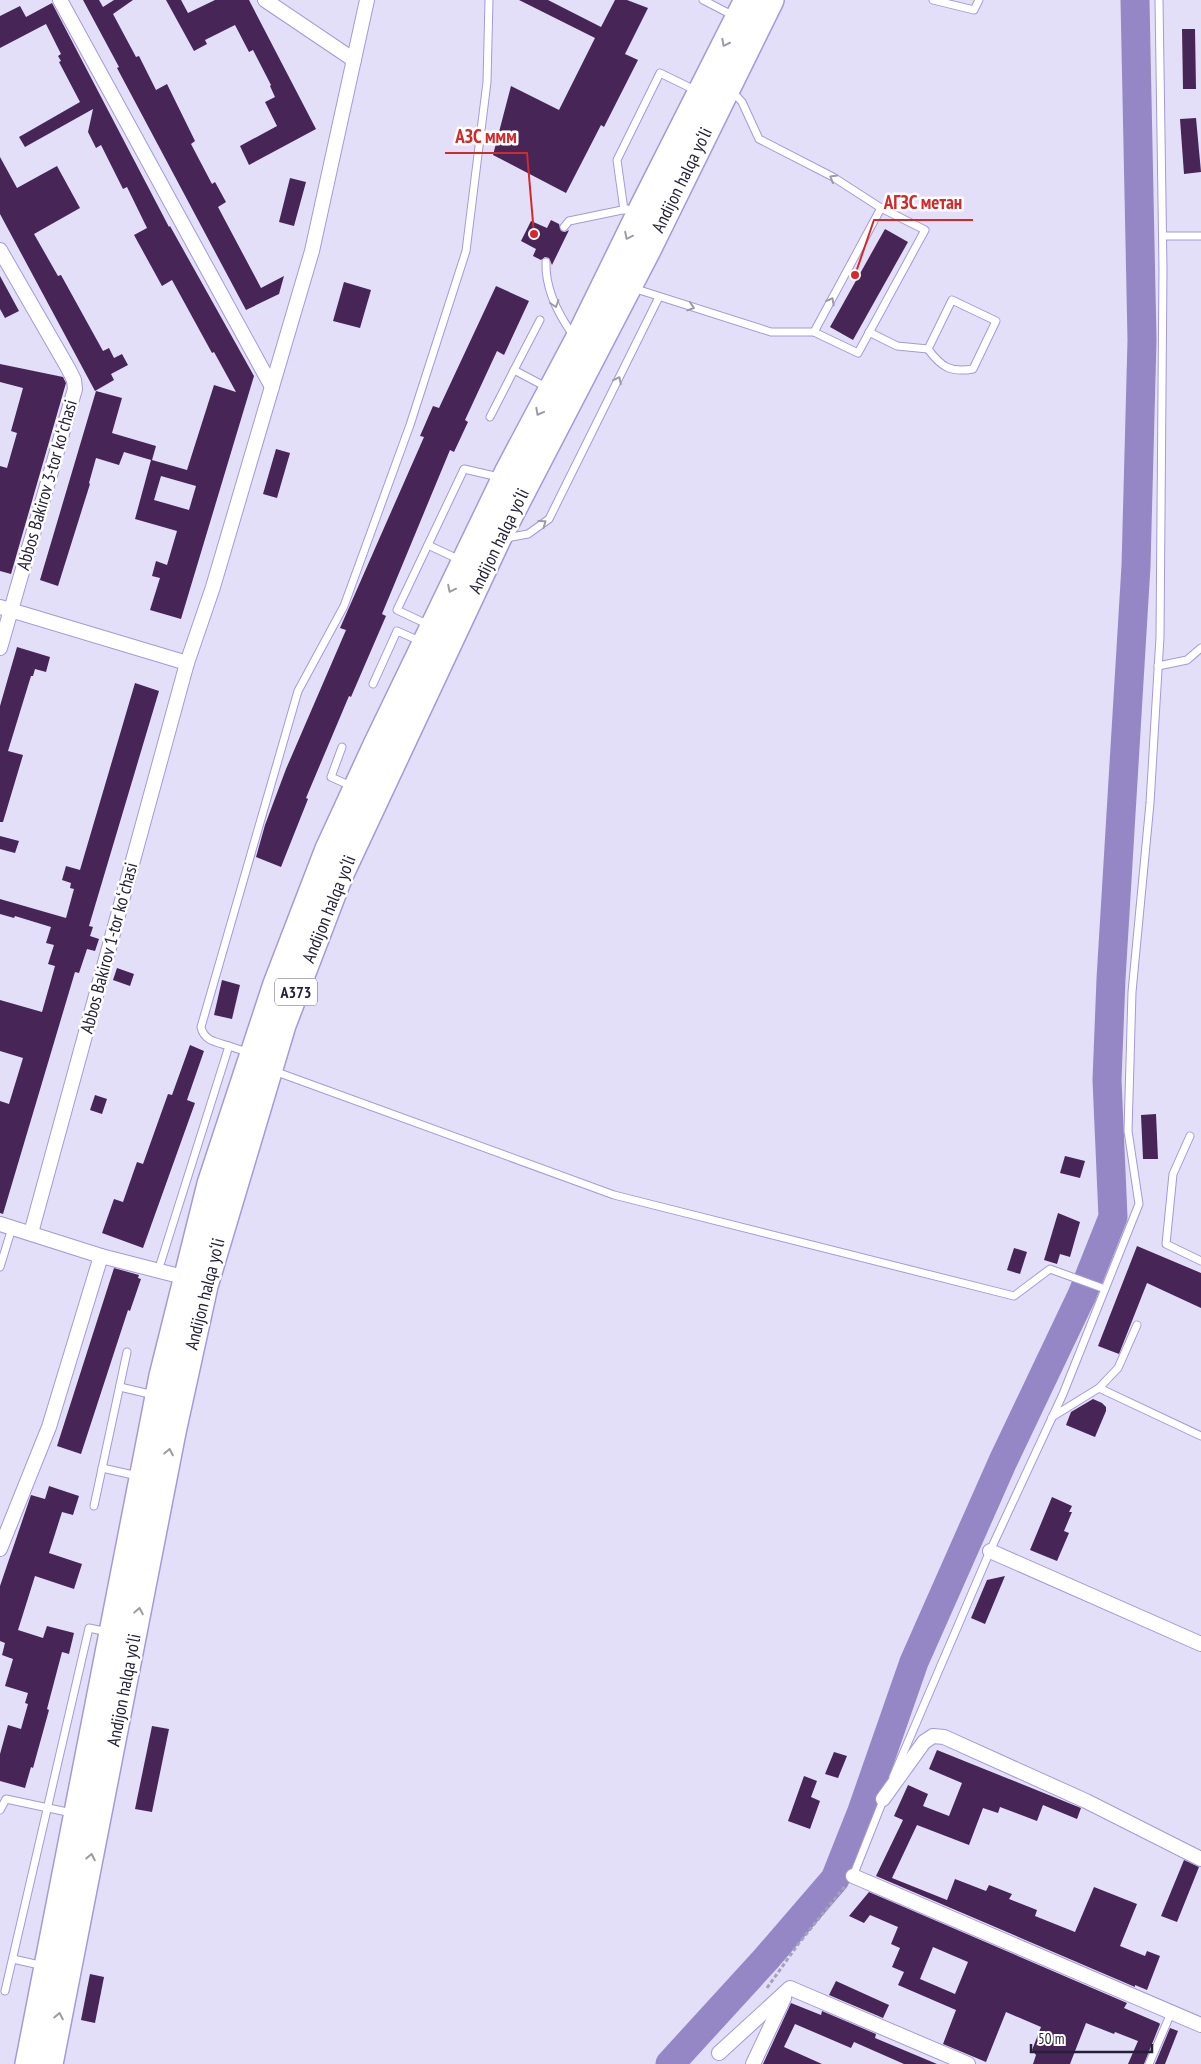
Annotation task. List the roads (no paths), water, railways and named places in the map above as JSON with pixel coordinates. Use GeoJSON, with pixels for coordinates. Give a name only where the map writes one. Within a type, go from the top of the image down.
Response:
{"type":"FeatureCollection","features":[{"type":"Feature","properties":{"kind":"highway","name":"Andijon halqa yo‘li"},"geometry":{"type":"LineString","coordinates":[[28,2064],[158,1396],[210,1184],[261,1062],[283,1026],[340,876],[498,539],[648,250],[771,0]]}},
{"type":"Feature","properties":{"kind":"highway","name":"Andijon halqa yo‘li"},"geometry":{"type":"LineString","coordinates":[[50,2064],[173,1432],[205,1286],[261,1062],[276,984],[325,858],[356,788],[504,478],[577,341],[633,208],[700,92],[742,9]]}},
{"type":"Feature","properties":{"kind":"street"},"geometry":{"type":"LineString","coordinates":[[60,0],[272,386]]}},
{"type":"Feature","properties":{"kind":"street"},"geometry":{"type":"LineString","coordinates":[[265,0],[354,60]]}},
{"type":"Feature","properties":{"kind":"street","name":"Abbos Bakirov 1-tor koʻchasi"},"geometry":{"type":"LineString","coordinates":[[31,1233],[187,663],[213,587],[312,251],[367,0]]}},
{"type":"Feature","properties":{"kind":"street","name":"Abbos Bakirov 3-tor koʻchasi"},"geometry":{"type":"LineString","coordinates":[[0,250],[68,368],[74,380],[75,389],[5,609],[0,648]]}},
{"type":"Feature","properties":{"kind":"street"},"geometry":{"type":"LineString","coordinates":[[5,609],[187,663]]}},
{"type":"Feature","properties":{"kind":"street"},"geometry":{"type":"LineString","coordinates":[[6,1226],[101,1256],[187,1278]]}},
{"type":"Feature","properties":{"kind":"street"},"geometry":{"type":"LineString","coordinates":[[0,1549],[49,1427],[101,1256]]}},
{"type":"Feature","properties":{"kind":"street"},"geometry":{"type":"LineString","coordinates":[[990,1552],[1201,1644]]}},
{"type":"Feature","properties":{"kind":"street"},"geometry":{"type":"LineString","coordinates":[[883,1799],[924,1742],[933,1736],[944,1737],[1086,1801],[1201,1859]]}},
{"type":"Feature","properties":{"kind":"street"},"geometry":{"type":"LineString","coordinates":[[853,1876],[1201,2026]]}},
{"type":"Feature","properties":{"kind":"street"},"geometry":{"type":"LineString","coordinates":[[719,2052],[790,1988],[968,2064]]}},
{"type":"Feature","properties":{"kind":"street"},"geometry":{"type":"LineString","coordinates":[[753,2064],[788,1990]]}},
{"type":"Feature","properties":{"kind":"lane"},"geometry":{"type":"LineString","coordinates":[[489,0],[487,82],[466,251],[410,425],[344,606],[298,691],[201,1027],[202,1034],[207,1039],[229,1046],[261,1062],[614,1195],[1014,1296],[1050,1269],[1102,1288]]}},
{"type":"Feature","properties":{"kind":"lane"},"geometry":{"type":"LineString","coordinates":[[703,0],[742,9]]}},
{"type":"Feature","properties":{"kind":"lane"},"geometry":{"type":"LineString","coordinates":[[933,0],[974,10],[979,0]]}},
{"type":"Feature","properties":{"kind":"lane"},"geometry":{"type":"LineString","coordinates":[[853,1876],[883,1799],[990,1552],[1052,1418],[1102,1288],[1139,1204],[1128,1131],[1132,992],[1150,803],[1160,637],[1163,236],[1159,0]]}},
{"type":"Feature","properties":{"kind":"lane"},"geometry":{"type":"LineString","coordinates":[[564,227],[569,221],[633,208],[617,160],[660,73],[700,92]]}},
{"type":"Feature","properties":{"kind":"lane"},"geometry":{"type":"LineString","coordinates":[[628,286],[771,332],[814,332],[858,353],[925,230],[881,208],[833,177],[759,139],[742,102],[728,86]]}},
{"type":"Feature","properties":{"kind":"lane"},"geometry":{"type":"LineString","coordinates":[[814,332],[881,208]]}},
{"type":"Feature","properties":{"kind":"lane"},"geometry":{"type":"LineString","coordinates":[[1163,236],[1201,236]]}},
{"type":"Feature","properties":{"kind":"lane"},"geometry":{"type":"LineString","coordinates":[[546,262],[546,277],[558,314],[577,341]]}},
{"type":"Feature","properties":{"kind":"lane"},"geometry":{"type":"LineString","coordinates":[[498,539],[528,534],[549,519],[659,297]]}},
{"type":"Feature","properties":{"kind":"lane"},"geometry":{"type":"LineString","coordinates":[[869,332],[897,346],[928,349],[938,363],[960,372],[974,370],[996,321],[952,300],[928,349]]}},
{"type":"Feature","properties":{"kind":"lane"},"geometry":{"type":"LineString","coordinates":[[490,417],[540,320]]}},
{"type":"Feature","properties":{"kind":"lane"},"geometry":{"type":"LineString","coordinates":[[514,370],[551,390]]}},
{"type":"Feature","properties":{"kind":"lane"},"geometry":{"type":"LineString","coordinates":[[429,635],[397,610],[464,469],[504,478]]}},
{"type":"Feature","properties":{"kind":"lane"},"geometry":{"type":"LineString","coordinates":[[428,545],[464,562]]}},
{"type":"Feature","properties":{"kind":"lane"},"geometry":{"type":"LineString","coordinates":[[372,684],[397,630],[429,635]]}},
{"type":"Feature","properties":{"kind":"lane"},"geometry":{"type":"LineString","coordinates":[[1158,666],[1187,660],[1201,648]]}},
{"type":"Feature","properties":{"kind":"lane"},"geometry":{"type":"LineString","coordinates":[[342,747],[330,777],[356,788]]}},
{"type":"Feature","properties":{"kind":"lane"},"geometry":{"type":"LineString","coordinates":[[158,1271],[229,1046]]}},
{"type":"Feature","properties":{"kind":"lane"},"geometry":{"type":"LineString","coordinates":[[1190,1136],[1173,1174],[1166,1244],[1201,1261]]}},
{"type":"Feature","properties":{"kind":"lane"},"geometry":{"type":"LineString","coordinates":[[0,1266],[6,1226]]}},
{"type":"Feature","properties":{"kind":"lane"},"geometry":{"type":"LineString","coordinates":[[1052,1418],[1099,1388],[1118,1368],[1137,1325]]}},
{"type":"Feature","properties":{"kind":"lane"},"geometry":{"type":"LineString","coordinates":[[94,1506],[127,1352]]}},
{"type":"Feature","properties":{"kind":"lane"},"geometry":{"type":"LineString","coordinates":[[120,1387],[158,1396]]}},
{"type":"Feature","properties":{"kind":"lane"},"geometry":{"type":"LineString","coordinates":[[1099,1388],[1201,1436]]}},
{"type":"Feature","properties":{"kind":"lane"},"geometry":{"type":"LineString","coordinates":[[102,1468],[142,1477]]}},
{"type":"Feature","properties":{"kind":"lane"},"geometry":{"type":"LineString","coordinates":[[5,1991],[89,1628],[112,1633]]}},
{"type":"Feature","properties":{"kind":"lane"},"geometry":{"type":"LineString","coordinates":[[0,1810],[6,1798],[77,1814]]}},
{"type":"Feature","properties":{"kind":"lane"},"geometry":{"type":"LineString","coordinates":[[12,1960],[47,1967]]}},
{"type":"Feature","properties":{"kind":"lane"},"geometry":{"type":"LineString","coordinates":[[1149,2064],[1171,2013]]}},
{"type":"Feature","properties":{"kind":"waterway"},"geometry":{"type":"LineString","coordinates":[[670,2064],[766,1959],[835,1879],[862,1811],[914,1662],[1003,1461],[1082,1295],[1113,1217],[1107,1080],[1111,979],[1136,566],[1142,340],[1135,0]]}},
{"type":"Feature","properties":{"kind":"place","name":"АЗС ммм"},"geometry":{"type":"Point","coordinates":[534,234]}},
{"type":"Feature","properties":{"kind":"place","name":"АГЗС метан"},"geometry":{"type":"Point","coordinates":[855,275]}}]}
